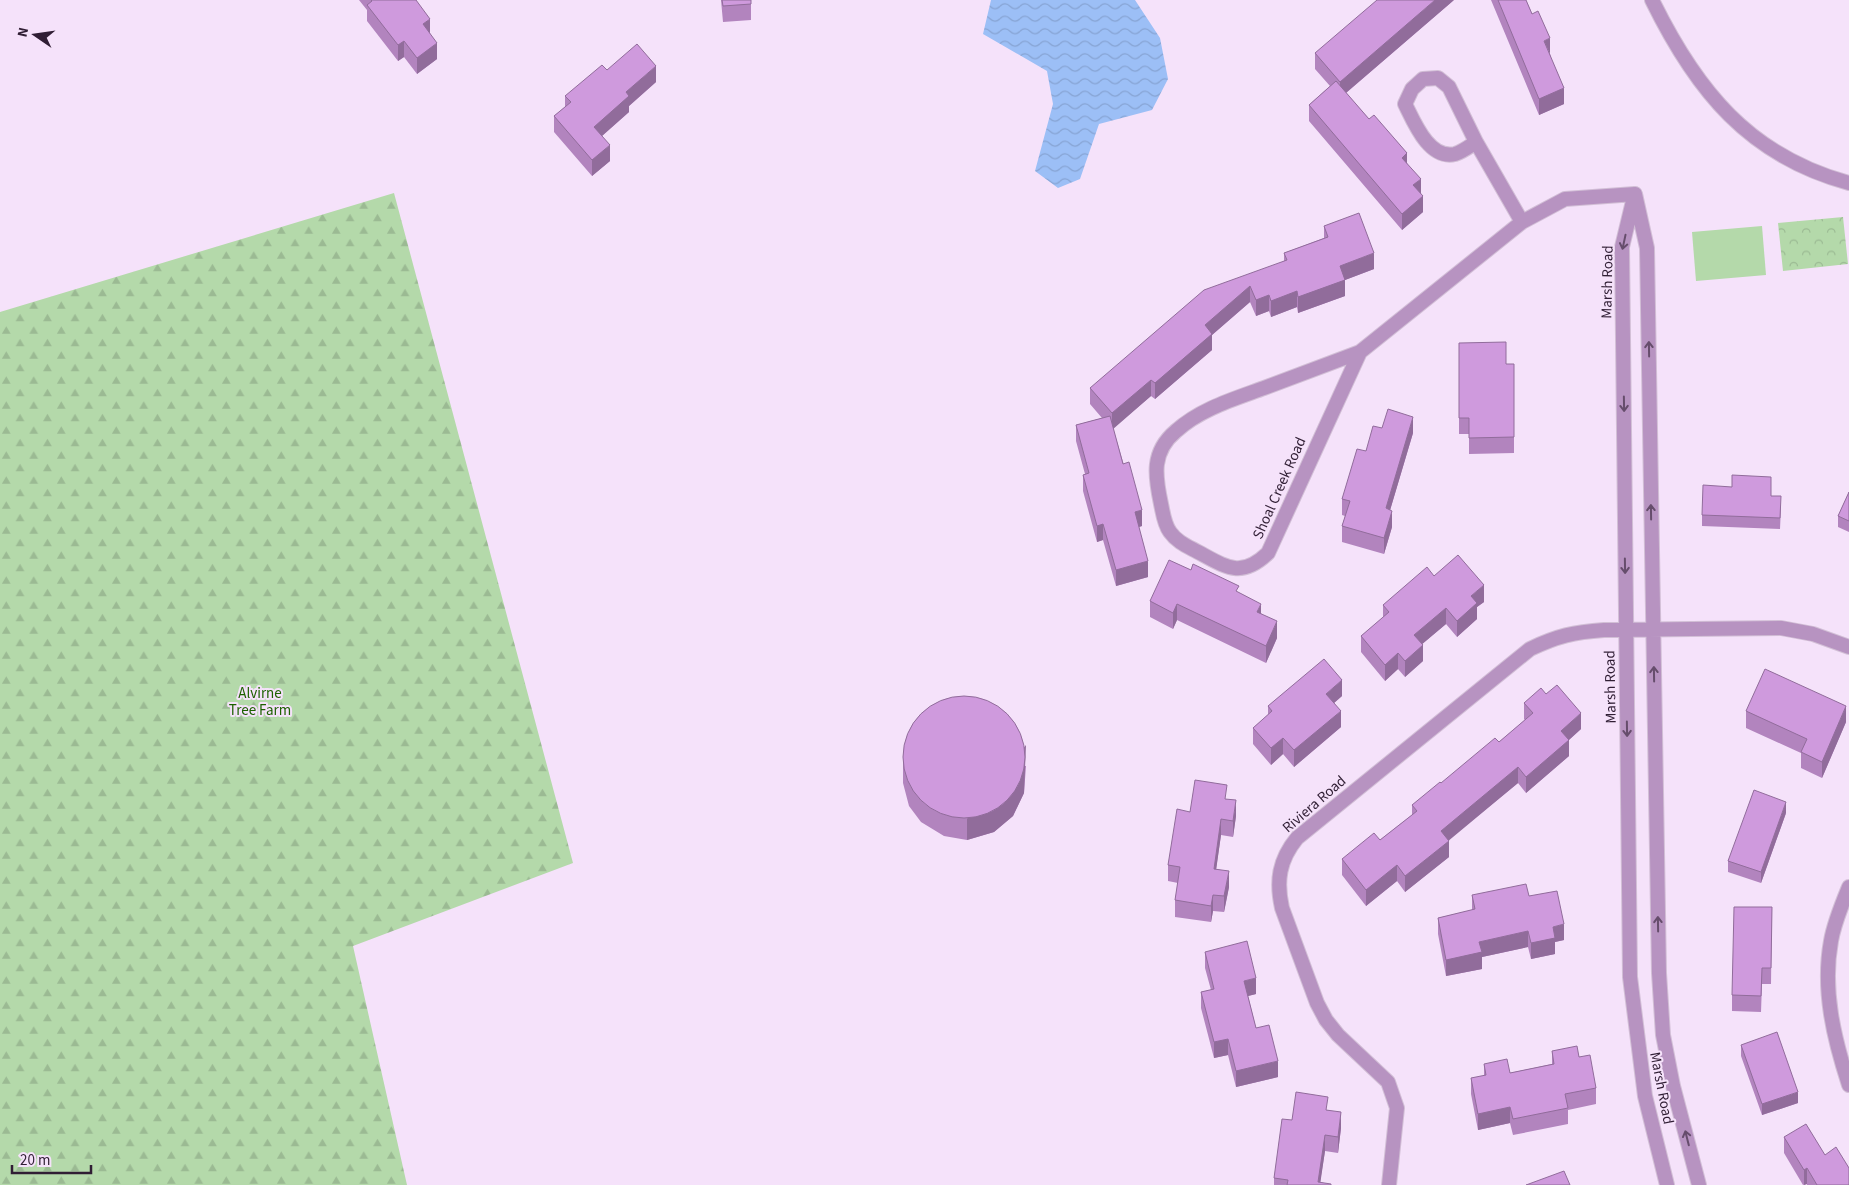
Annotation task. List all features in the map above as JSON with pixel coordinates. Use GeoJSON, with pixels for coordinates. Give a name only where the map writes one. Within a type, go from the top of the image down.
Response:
{"type":"FeatureCollection","features":[{"type":"Feature","properties":{"kind":"street"},"geometry":{"type":"LineString","coordinates":[[1652,0],[1689,66],[1703,86],[1732,119],[1767,147],[1787,159],[1824,175],[1849,183]]}},
{"type":"Feature","properties":{"kind":"street"},"geometry":{"type":"LineString","coordinates":[[1476,142],[1455,154],[1443,153],[1433,148],[1416,126],[1405,104],[1412,88],[1423,79],[1438,78],[1449,87],[1476,142],[1522,222]]}},
{"type":"Feature","properties":{"kind":"street","name":"Shoal Creek Road"},"geometry":{"type":"LineString","coordinates":[[1360,352],[1268,553],[1260,561],[1250,566],[1228,568],[1178,541],[1169,531],[1164,518],[1155,475],[1161,449],[1177,430],[1220,404],[1360,352],[1522,222],[1565,199],[1635,194]]}},
{"type":"Feature","properties":{"kind":"street","name":"Marsh Road"},"geometry":{"type":"LineString","coordinates":[[1635,194],[1622,248],[1630,977],[1645,1096],[1667,1185]]}},
{"type":"Feature","properties":{"kind":"street","name":"Marsh Road"},"geometry":{"type":"LineString","coordinates":[[1635,194],[1647,248],[1659,973],[1664,1034],[1674,1086],[1700,1185]]}},
{"type":"Feature","properties":{"kind":"street","name":"Riviera Road"},"geometry":{"type":"LineString","coordinates":[[1389,1185],[1397,1108],[1388,1082],[1338,1036],[1326,1020],[1317,1003],[1282,908],[1279,893],[1282,864],[1288,850],[1307,828],[1530,649],[1556,637],[1579,631],[1626,629],[1780,628],[1813,634],[1849,648]]}},
{"type":"Feature","properties":{"kind":"street"},"geometry":{"type":"LineString","coordinates":[[1849,887],[1831,941],[1828,981],[1830,1017],[1849,1085]]}},
{"type":"Feature","properties":{"kind":"green space","name":"Alvirne Tree Farm"},"geometry":{"type":"Polygon","coordinates":[[[394,193],[573,863],[353,946],[407,1185],[0,1185],[0,312],[394,193]]]}},
{"type":"Feature","properties":{"kind":"green space"},"geometry":{"type":"Polygon","coordinates":[[[1843,217],[1848,264],[1783,271],[1778,223],[1843,217]]]}},
{"type":"Feature","properties":{"kind":"green space"},"geometry":{"type":"Polygon","coordinates":[[[1762,226],[1766,275],[1696,281],[1692,232],[1762,226]]]}},
{"type":"Feature","properties":{"kind":"water"},"geometry":{"type":"Polygon","coordinates":[[[991,0],[1135,0],[1160,38],[1168,79],[1152,110],[1099,124],[1080,179],[1058,188],[1035,171],[1053,104],[1047,71],[983,34],[991,0]]]}},
{"type":"Feature","properties":{"kind":"building"},"geometry":{"type":"Polygon","coordinates":[[[371,0],[416,0],[430,19],[423,24],[437,43],[417,58],[404,41],[398,45],[367,5],[371,0]]]}},
{"type":"Feature","properties":{"kind":"building"},"geometry":{"type":"Polygon","coordinates":[[[722,0],[751,0],[751,4],[723,6],[722,0]]]}},
{"type":"Feature","properties":{"kind":"building"},"geometry":{"type":"Polygon","coordinates":[[[1377,0],[1435,0],[1340,82],[1315,53],[1377,0]]]}},
{"type":"Feature","properties":{"kind":"building"},"geometry":{"type":"Polygon","coordinates":[[[1498,0],[1526,0],[1532,14],[1538,11],[1550,38],[1544,41],[1564,88],[1539,99],[1498,0]]]}},
{"type":"Feature","properties":{"kind":"building"},"geometry":{"type":"Polygon","coordinates":[[[637,44],[656,66],[626,92],[629,96],[594,127],[610,145],[592,160],[554,116],[571,102],[565,96],[602,65],[607,70],[637,44]]]}},
{"type":"Feature","properties":{"kind":"building"},"geometry":{"type":"Polygon","coordinates":[[[1336,81],[1369,119],[1374,115],[1407,153],[1402,158],[1421,179],[1413,185],[1423,196],[1402,214],[1309,105],[1336,81]]]}},
{"type":"Feature","properties":{"kind":"building"},"geometry":{"type":"Polygon","coordinates":[[[1359,213],[1374,253],[1340,266],[1345,280],[1298,297],[1297,291],[1271,301],[1269,295],[1256,300],[1250,286],[1205,325],[1212,334],[1155,383],[1151,380],[1112,413],[1090,388],[1204,290],[1287,260],[1284,253],[1328,237],[1324,226],[1359,213]]]}},
{"type":"Feature","properties":{"kind":"building"},"geometry":{"type":"Polygon","coordinates":[[[1506,342],[1506,364],[1514,364],[1514,437],[1469,438],[1469,418],[1459,418],[1459,343],[1506,342]]]}},
{"type":"Feature","properties":{"kind":"building"},"geometry":{"type":"Polygon","coordinates":[[[1388,409],[1413,417],[1386,508],[1392,511],[1384,538],[1342,526],[1350,501],[1342,499],[1357,449],[1366,451],[1373,426],[1382,428],[1388,409]]]}},
{"type":"Feature","properties":{"kind":"building"},"geometry":{"type":"Polygon","coordinates":[[[1110,416],[1123,464],[1129,462],[1142,510],[1135,512],[1148,561],[1116,570],[1103,524],[1097,526],[1083,475],[1089,473],[1076,425],[1110,416]]]}},
{"type":"Feature","properties":{"kind":"building"},"geometry":{"type":"Polygon","coordinates":[[[1732,475],[1771,477],[1771,496],[1781,496],[1780,518],[1702,515],[1703,485],[1732,487],[1732,475]]]}},
{"type":"Feature","properties":{"kind":"building"},"geometry":{"type":"Polygon","coordinates":[[[1849,492],[1849,521],[1838,516],[1849,492]]]}},
{"type":"Feature","properties":{"kind":"building"},"geometry":{"type":"Polygon","coordinates":[[[1458,555],[1484,585],[1471,596],[1477,603],[1457,621],[1446,608],[1414,635],[1423,645],[1405,661],[1398,653],[1385,665],[1361,636],[1389,612],[1383,605],[1427,567],[1434,576],[1458,555]]]}},
{"type":"Feature","properties":{"kind":"building"},"geometry":{"type":"Polygon","coordinates":[[[1169,560],[1191,570],[1193,564],[1239,586],[1236,591],[1261,604],[1257,612],[1277,621],[1266,646],[1177,604],[1173,613],[1150,601],[1169,560]]]}},
{"type":"Feature","properties":{"kind":"building"},"geometry":{"type":"Polygon","coordinates":[[[1324,659],[1342,680],[1326,694],[1341,711],[1294,750],[1283,738],[1271,748],[1253,728],[1272,711],[1268,706],[1324,659]]]}},
{"type":"Feature","properties":{"kind":"building"},"geometry":{"type":"Polygon","coordinates":[[[1765,669],[1846,706],[1822,762],[1801,752],[1807,739],[1746,711],[1765,669]]]}},
{"type":"Feature","properties":{"kind":"building"},"geometry":{"type":"Polygon","coordinates":[[[1557,685],[1581,713],[1561,731],[1569,740],[1526,777],[1518,767],[1441,831],[1449,841],[1405,876],[1397,865],[1366,890],[1342,859],[1374,833],[1380,840],[1417,811],[1412,805],[1495,738],[1499,742],[1533,713],[1524,703],[1541,688],[1546,694],[1557,685]]]}},
{"type":"Feature","properties":{"kind":"building"},"geometry":{"type":"Polygon","coordinates":[[[964,696],[987,700],[1007,714],[1021,734],[1025,757],[1021,780],[1007,800],[987,814],[964,818],[941,814],[921,800],[907,780],[903,757],[907,734],[921,714],[941,700],[964,696]]]}},
{"type":"Feature","properties":{"kind":"building"},"geometry":{"type":"Polygon","coordinates":[[[1195,780],[1227,785],[1225,799],[1236,800],[1233,821],[1221,819],[1214,869],[1229,871],[1224,896],[1213,895],[1211,906],[1175,900],[1180,867],[1168,865],[1177,809],[1190,812],[1195,780]]]}},
{"type":"Feature","properties":{"kind":"building"},"geometry":{"type":"Polygon","coordinates":[[[1754,790],[1786,802],[1761,872],[1728,861],[1754,790]]]}},
{"type":"Feature","properties":{"kind":"building"},"geometry":{"type":"Polygon","coordinates":[[[1526,884],[1529,896],[1557,891],[1564,924],[1553,927],[1555,938],[1531,943],[1528,931],[1479,942],[1482,952],[1446,960],[1438,918],[1475,909],[1472,895],[1526,884]]]}},
{"type":"Feature","properties":{"kind":"building"},"geometry":{"type":"Polygon","coordinates":[[[1734,907],[1772,907],[1771,968],[1762,968],[1761,996],[1732,995],[1734,907]]]}},
{"type":"Feature","properties":{"kind":"building"},"geometry":{"type":"Polygon","coordinates":[[[1247,941],[1256,978],[1244,981],[1256,1028],[1269,1025],[1278,1061],[1236,1071],[1228,1039],[1214,1042],[1201,992],[1214,989],[1205,952],[1247,941]]]}},
{"type":"Feature","properties":{"kind":"building"},"geometry":{"type":"Polygon","coordinates":[[[1777,1032],[1798,1092],[1762,1104],[1741,1045],[1777,1032]]]}},
{"type":"Feature","properties":{"kind":"building"},"geometry":{"type":"Polygon","coordinates":[[[1577,1046],[1579,1057],[1590,1055],[1596,1088],[1565,1094],[1568,1108],[1513,1119],[1510,1107],[1478,1114],[1471,1078],[1486,1075],[1484,1064],[1507,1059],[1510,1073],[1554,1064],[1552,1051],[1577,1046]]]}},
{"type":"Feature","properties":{"kind":"building"},"geometry":{"type":"Polygon","coordinates":[[[1296,1092],[1328,1097],[1326,1110],[1341,1112],[1338,1137],[1325,1135],[1318,1182],[1331,1185],[1287,1185],[1288,1180],[1274,1178],[1282,1119],[1292,1120],[1296,1092]]]}},
{"type":"Feature","properties":{"kind":"building"},"geometry":{"type":"Polygon","coordinates":[[[1806,1124],[1825,1155],[1836,1147],[1849,1168],[1849,1185],[1817,1185],[1807,1168],[1804,1170],[1784,1137],[1806,1124]]]}},
{"type":"Feature","properties":{"kind":"building"},"geometry":{"type":"Polygon","coordinates":[[[1564,1171],[1570,1185],[1526,1185],[1564,1171]]]}}]}
